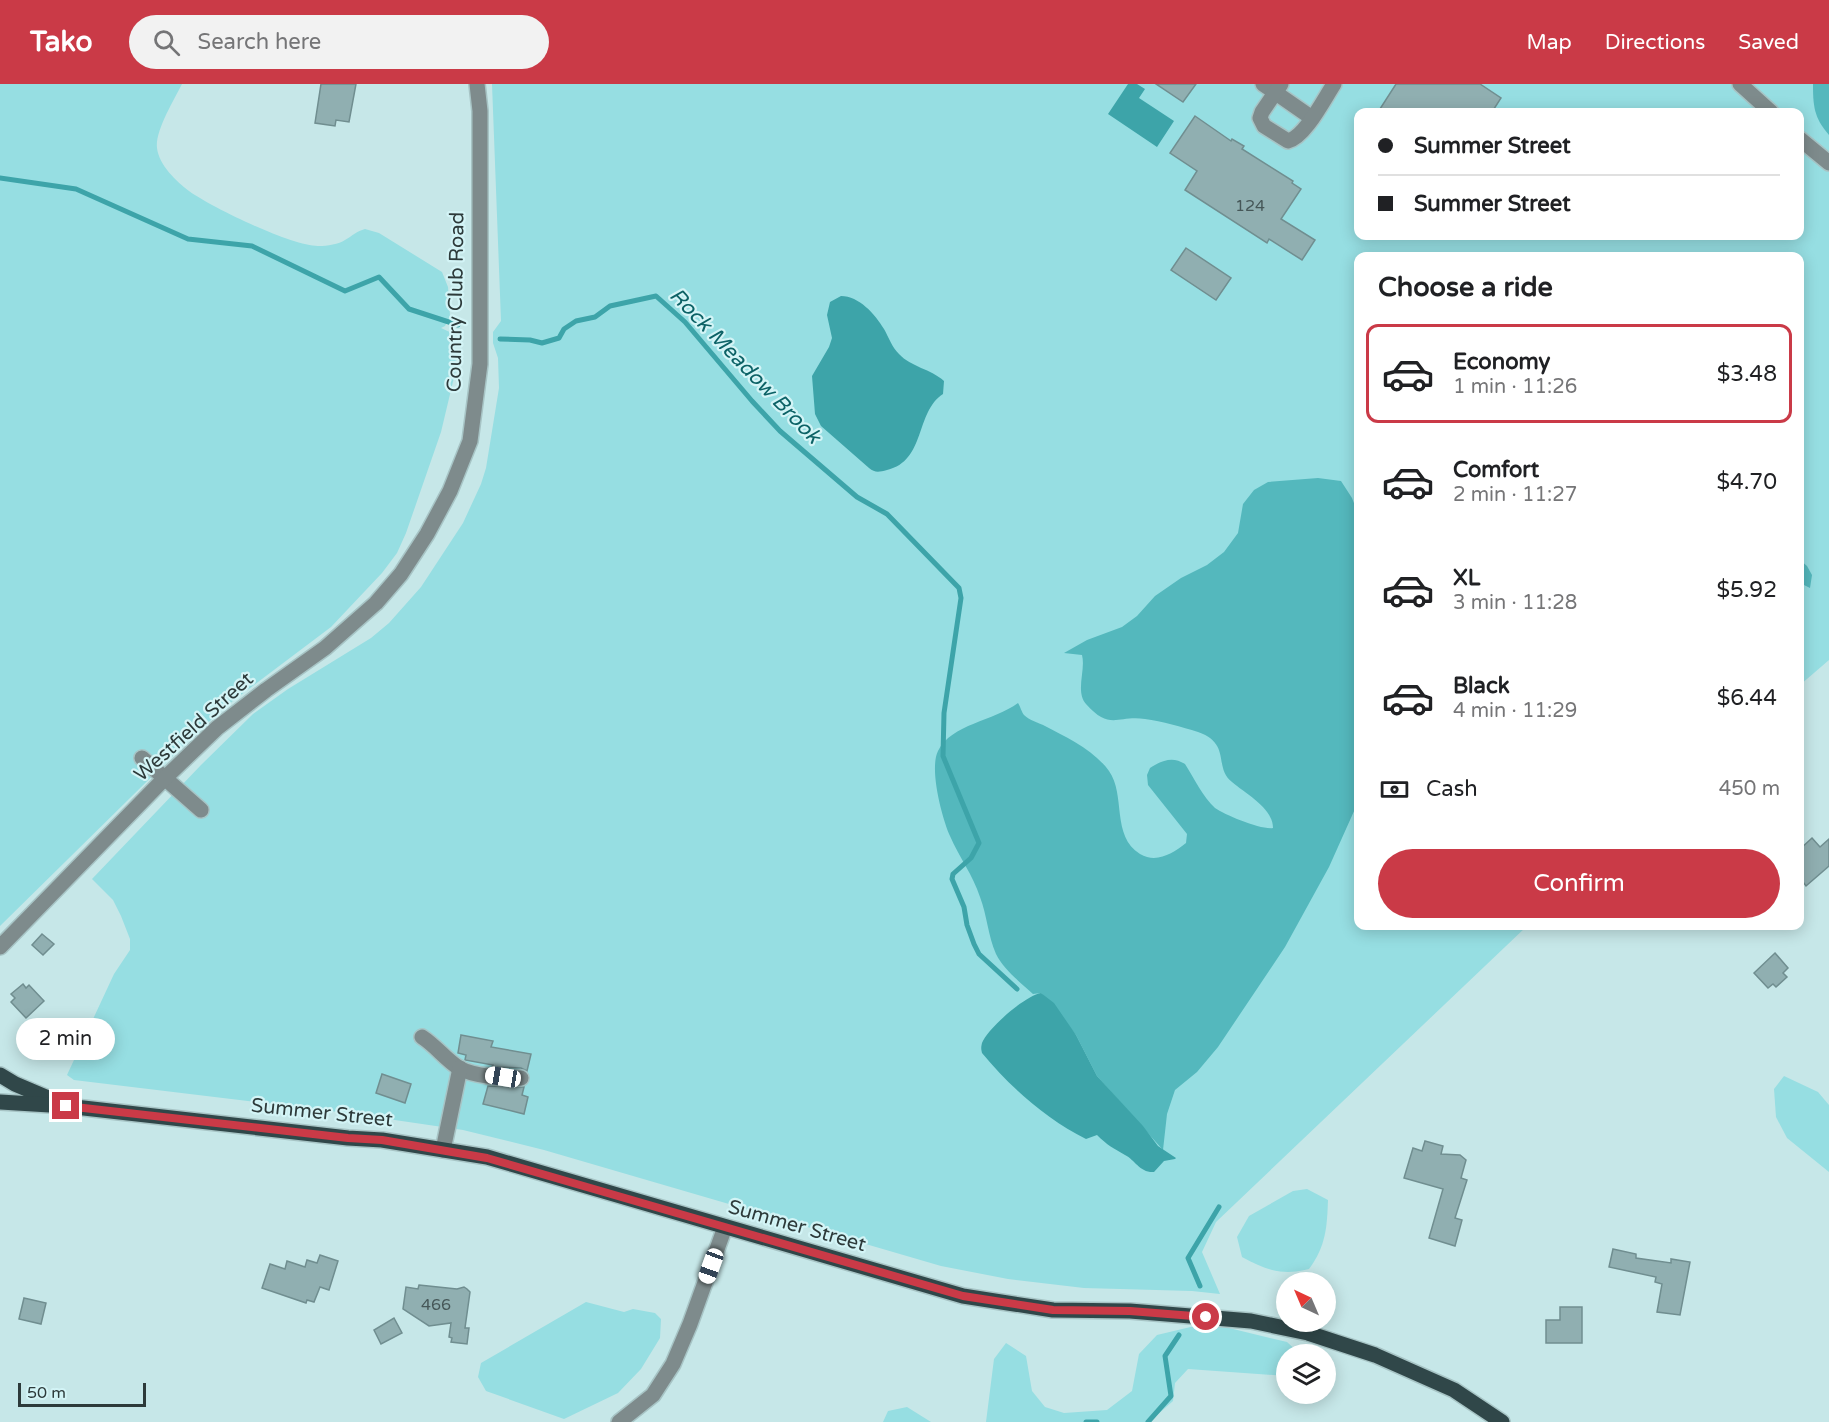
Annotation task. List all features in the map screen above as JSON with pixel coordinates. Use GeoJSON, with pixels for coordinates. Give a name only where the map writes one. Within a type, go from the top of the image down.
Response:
{"type":"FeatureCollection","features":[{"type":"Feature","properties":{"kind":"main road","name":"Summer Street"},"geometry":{"type":"LineString","coordinates":[[0,1075],[66,1106]]}},
{"type":"Feature","properties":{"kind":"main road","name":"Summer Street"},"geometry":{"type":"LineString","coordinates":[[0,1102],[66,1106],[382,1140],[487,1158],[963,1296],[1053,1310],[1130,1311],[1251,1321],[1308,1333],[1376,1355],[1454,1390],[1502,1422]]}},
{"type":"Feature","properties":{"kind":"street","name":"Country Club Road"},"geometry":{"type":"LineString","coordinates":[[437,514],[450,491],[470,441],[480,364],[480,111],[477,84]]}},
{"type":"Feature","properties":{"kind":"street"},"geometry":{"type":"LineString","coordinates":[[1312,118],[1273,87],[1260,118],[1264,126],[1285,140],[1292,140],[1312,118],[1334,84]]}},
{"type":"Feature","properties":{"kind":"street"},"geometry":{"type":"LineString","coordinates":[[1740,84],[1767,108]]}},
{"type":"Feature","properties":{"kind":"street"},"geometry":{"type":"LineString","coordinates":[[1804,142],[1829,163]]}},
{"type":"Feature","properties":{"kind":"street","name":"Westfield Street"},"geometry":{"type":"LineString","coordinates":[[0,947],[165,778],[218,728],[325,648],[376,603],[401,574],[437,514]]}},
{"type":"Feature","properties":{"kind":"street"},"geometry":{"type":"LineString","coordinates":[[142,758],[201,810]]}},
{"type":"Feature","properties":{"kind":"street"},"geometry":{"type":"LineString","coordinates":[[422,1037],[434,1044],[460,1068],[503,1077],[521,1077]]}},
{"type":"Feature","properties":{"kind":"street"},"geometry":{"type":"LineString","coordinates":[[443,1150],[460,1068]]}},
{"type":"Feature","properties":{"kind":"street"},"geometry":{"type":"LineString","coordinates":[[619,1422],[653,1395],[673,1364],[725,1227]]}},
{"type":"Feature","properties":{"kind":"shaded area"},"geometry":{"type":"Polygon","coordinates":[[[0,84],[182,84],[157,141],[158,154],[174,177],[200,198],[252,225],[291,240],[307,245],[336,244],[365,229],[379,233],[442,272],[448,287],[450,316],[445,326],[441,328],[454,334],[456,369],[441,432],[406,533],[397,553],[382,573],[331,627],[234,700],[195,734],[0,926],[0,84]]]}},
{"type":"Feature","properties":{"kind":"shaded area"},"geometry":{"type":"Polygon","coordinates":[[[492,84],[1829,84],[1829,660],[1804,682],[1804,252],[1354,252],[1354,930],[1523,930],[1216,1222],[1202,1252],[1220,1294],[1084,1288],[1008,1279],[941,1266],[544,1150],[463,1130],[347,1113],[74,1080],[67,1075],[114,974],[130,950],[130,939],[113,900],[92,879],[253,714],[288,689],[371,638],[389,623],[421,587],[463,523],[486,468],[499,388],[498,358],[493,343],[493,332],[501,321],[492,84]]]}},
{"type":"Feature","properties":{"kind":"shaded area"},"geometry":{"type":"Polygon","coordinates":[[[1128,84],[1137,84],[1145,89],[1139,98],[1174,121],[1157,147],[1108,114],[1128,84]]]}},
{"type":"Feature","properties":{"kind":"shaded area"},"geometry":{"type":"Polygon","coordinates":[[[1813,84],[1829,84],[1829,135],[1815,111],[1813,84]]]}},
{"type":"Feature","properties":{"kind":"shaded area"},"geometry":{"type":"Polygon","coordinates":[[[841,296],[860,302],[871,312],[899,354],[944,381],[943,394],[928,412],[908,457],[899,465],[887,470],[877,472],[869,468],[821,426],[815,414],[812,376],[832,338],[827,315],[830,302],[841,296]]]}},
{"type":"Feature","properties":{"kind":"shaded area"},"geometry":{"type":"Polygon","coordinates":[[[1318,478],[1341,481],[1354,503],[1354,811],[1329,867],[1285,947],[1218,1047],[1197,1072],[1175,1090],[1167,1114],[1163,1150],[1097,1076],[1076,1035],[1041,993],[1033,994],[999,960],[993,947],[977,889],[943,818],[936,781],[936,759],[944,742],[953,735],[1018,703],[1026,717],[1079,745],[1103,763],[1114,781],[1125,837],[1131,846],[1146,857],[1159,858],[1170,854],[1186,843],[1187,834],[1148,785],[1147,775],[1150,768],[1168,760],[1176,760],[1185,764],[1215,808],[1252,824],[1273,828],[1269,814],[1264,808],[1226,776],[1219,749],[1208,737],[1185,728],[1152,720],[1135,718],[1108,720],[1101,717],[1086,704],[1081,693],[1082,655],[1064,653],[1087,640],[1122,627],[1137,616],[1155,596],[1181,578],[1207,565],[1224,552],[1238,533],[1243,504],[1254,490],[1268,482],[1318,478]]]}},
{"type":"Feature","properties":{"kind":"shaded area"},"geometry":{"type":"Polygon","coordinates":[[[1804,563],[1812,575],[1810,588],[1804,585],[1804,563]]]}},
{"type":"Feature","properties":{"kind":"shaded area"},"geometry":{"type":"Polygon","coordinates":[[[1041,993],[1054,1003],[1076,1035],[1097,1076],[1143,1126],[1158,1146],[1175,1159],[1164,1161],[1154,1172],[1149,1172],[1097,1135],[1086,1139],[1071,1131],[1030,1101],[1004,1078],[982,1053],[982,1043],[991,1030],[1017,1006],[1041,993]]]}},
{"type":"Feature","properties":{"kind":"shaded area"},"geometry":{"type":"Polygon","coordinates":[[[1784,1076],[1818,1092],[1829,1105],[1829,1172],[1787,1138],[1776,1117],[1774,1089],[1784,1076]]]}},
{"type":"Feature","properties":{"kind":"shaded area"},"geometry":{"type":"Polygon","coordinates":[[[1307,1189],[1328,1200],[1325,1236],[1315,1261],[1309,1269],[1282,1272],[1242,1257],[1237,1237],[1249,1216],[1293,1191],[1307,1189]]]}},
{"type":"Feature","properties":{"kind":"shaded area"},"geometry":{"type":"Polygon","coordinates":[[[586,1302],[624,1312],[633,1309],[655,1313],[661,1319],[660,1338],[641,1369],[618,1393],[564,1419],[486,1391],[478,1377],[481,1363],[586,1302]]]}},
{"type":"Feature","properties":{"kind":"shaded area"},"geometry":{"type":"Polygon","coordinates":[[[1199,1325],[1229,1328],[1289,1344],[1276,1344],[1276,1375],[1188,1369],[1175,1383],[1173,1401],[1149,1422],[986,1422],[994,1359],[1006,1343],[1026,1356],[1032,1391],[1045,1407],[1064,1413],[1107,1410],[1132,1391],[1139,1354],[1157,1335],[1199,1325]]]}},
{"type":"Feature","properties":{"kind":"shaded area"},"geometry":{"type":"Polygon","coordinates":[[[907,1407],[931,1422],[883,1422],[888,1411],[907,1407]]]}},
{"type":"Feature","properties":{"kind":"building"},"geometry":{"type":"Polygon","coordinates":[[[321,84],[356,84],[349,122],[336,120],[335,126],[315,123],[321,84]]]}},
{"type":"Feature","properties":{"kind":"building"},"geometry":{"type":"Polygon","coordinates":[[[1156,84],[1196,84],[1183,102],[1156,84]]]}},
{"type":"Feature","properties":{"kind":"building"},"geometry":{"type":"Polygon","coordinates":[[[1396,84],[1480,84],[1501,98],[1495,108],[1381,108],[1396,84]]]}},
{"type":"Feature","properties":{"kind":"building"},"geometry":{"type":"Polygon","coordinates":[[[1195,116],[1231,141],[1232,139],[1244,146],[1242,149],[1293,181],[1292,183],[1301,189],[1281,219],[1315,240],[1302,260],[1269,239],[1267,243],[1185,190],[1197,171],[1170,153],[1195,116]]]}},
{"type":"Feature","properties":{"kind":"building"},"geometry":{"type":"Polygon","coordinates":[[[1186,248],[1231,278],[1216,300],[1171,270],[1186,248]]]}},
{"type":"Feature","properties":{"kind":"building"},"geometry":{"type":"Polygon","coordinates":[[[1812,838],[1820,847],[1829,839],[1829,866],[1806,886],[1804,883],[1804,845],[1812,838]]]}},
{"type":"Feature","properties":{"kind":"building"},"geometry":{"type":"Polygon","coordinates":[[[42,934],[54,944],[43,955],[32,945],[42,934]]]}},
{"type":"Feature","properties":{"kind":"building"},"geometry":{"type":"Polygon","coordinates":[[[1775,953],[1788,968],[1783,973],[1787,977],[1776,987],[1773,984],[1768,988],[1754,973],[1775,953]]]}},
{"type":"Feature","properties":{"kind":"building"},"geometry":{"type":"Polygon","coordinates":[[[23,984],[26,988],[29,985],[44,1001],[26,1018],[11,1002],[15,998],[11,994],[23,984]]]}},
{"type":"Feature","properties":{"kind":"building"},"geometry":{"type":"Polygon","coordinates":[[[461,1035],[493,1041],[491,1047],[531,1054],[527,1071],[521,1068],[492,1067],[493,1065],[465,1060],[466,1055],[458,1053],[461,1035]]]}},
{"type":"Feature","properties":{"kind":"building"},"geometry":{"type":"Polygon","coordinates":[[[382,1074],[411,1084],[405,1103],[376,1093],[382,1074]]]}},
{"type":"Feature","properties":{"kind":"building"},"geometry":{"type":"Polygon","coordinates":[[[488,1086],[524,1087],[522,1095],[528,1097],[524,1114],[483,1104],[488,1086]]]}},
{"type":"Feature","properties":{"kind":"building"},"geometry":{"type":"Polygon","coordinates":[[[1425,1141],[1443,1146],[1441,1154],[1460,1155],[1466,1160],[1461,1178],[1467,1180],[1455,1218],[1462,1220],[1455,1246],[1429,1238],[1443,1189],[1404,1178],[1413,1148],[1422,1151],[1425,1141]]]}},
{"type":"Feature","properties":{"kind":"building"},"geometry":{"type":"Polygon","coordinates":[[[1613,1249],[1636,1254],[1636,1258],[1671,1263],[1671,1259],[1690,1262],[1680,1315],[1657,1312],[1662,1284],[1655,1282],[1656,1277],[1609,1267],[1613,1249]]]}},
{"type":"Feature","properties":{"kind":"building"},"geometry":{"type":"Polygon","coordinates":[[[320,1255],[338,1261],[329,1290],[320,1287],[314,1302],[307,1300],[306,1303],[262,1288],[270,1264],[285,1269],[287,1261],[305,1267],[307,1260],[317,1263],[320,1255]]]}},
{"type":"Feature","properties":{"kind":"building"},"geometry":{"type":"Polygon","coordinates":[[[419,1285],[457,1289],[464,1287],[470,1292],[465,1328],[469,1328],[467,1344],[451,1342],[452,1338],[449,1337],[451,1323],[429,1326],[403,1309],[406,1287],[418,1289],[419,1285]]]}},
{"type":"Feature","properties":{"kind":"building"},"geometry":{"type":"Polygon","coordinates":[[[24,1298],[46,1303],[41,1324],[19,1319],[24,1298]]]}},
{"type":"Feature","properties":{"kind":"building"},"geometry":{"type":"Polygon","coordinates":[[[1560,1307],[1582,1307],[1582,1343],[1546,1343],[1546,1320],[1560,1320],[1560,1307]]]}},
{"type":"Feature","properties":{"kind":"building"},"geometry":{"type":"Polygon","coordinates":[[[394,1318],[402,1333],[381,1344],[374,1330],[394,1318]]]}},
{"type":"Feature","properties":{"kind":"waterway","name":"Rock Meadow Brook"},"geometry":{"type":"LineString","coordinates":[[0,178],[76,189],[188,239],[252,246],[345,291],[379,277],[409,309],[458,325]]}},
{"type":"Feature","properties":{"kind":"waterway","name":"Rock Meadow Brook"},"geometry":{"type":"LineString","coordinates":[[500,339],[530,340],[542,343],[559,338],[564,329],[576,321],[595,317],[610,306],[656,296],[685,322],[780,431],[857,497],[887,514],[959,588],[961,598],[944,713],[943,756],[979,843],[971,858],[953,874],[952,879],[964,907],[967,925],[979,954],[1017,989]]}},
{"type":"Feature","properties":{"kind":"waterway","name":"Rock Meadow Brook"},"geometry":{"type":"LineString","coordinates":[[1200,1286],[1188,1258],[1219,1207]]}},
{"type":"Feature","properties":{"kind":"waterway","name":"Rock Meadow Brook"},"geometry":{"type":"LineString","coordinates":[[1148,1422],[1171,1396],[1165,1356],[1179,1335]]}},
{"type":"Feature","properties":{"kind":"waterway","name":"Rock Meadow Brook"},"geometry":{"type":"LineString","coordinates":[[1086,1422],[1097,1422]]}},
{"type":"Feature","properties":{"kind":"route"},"geometry":{"type":"LineString","coordinates":[[66,1106],[382,1140],[487,1158],[963,1296],[1053,1310],[1130,1311],[1206,1317]]}}]}
